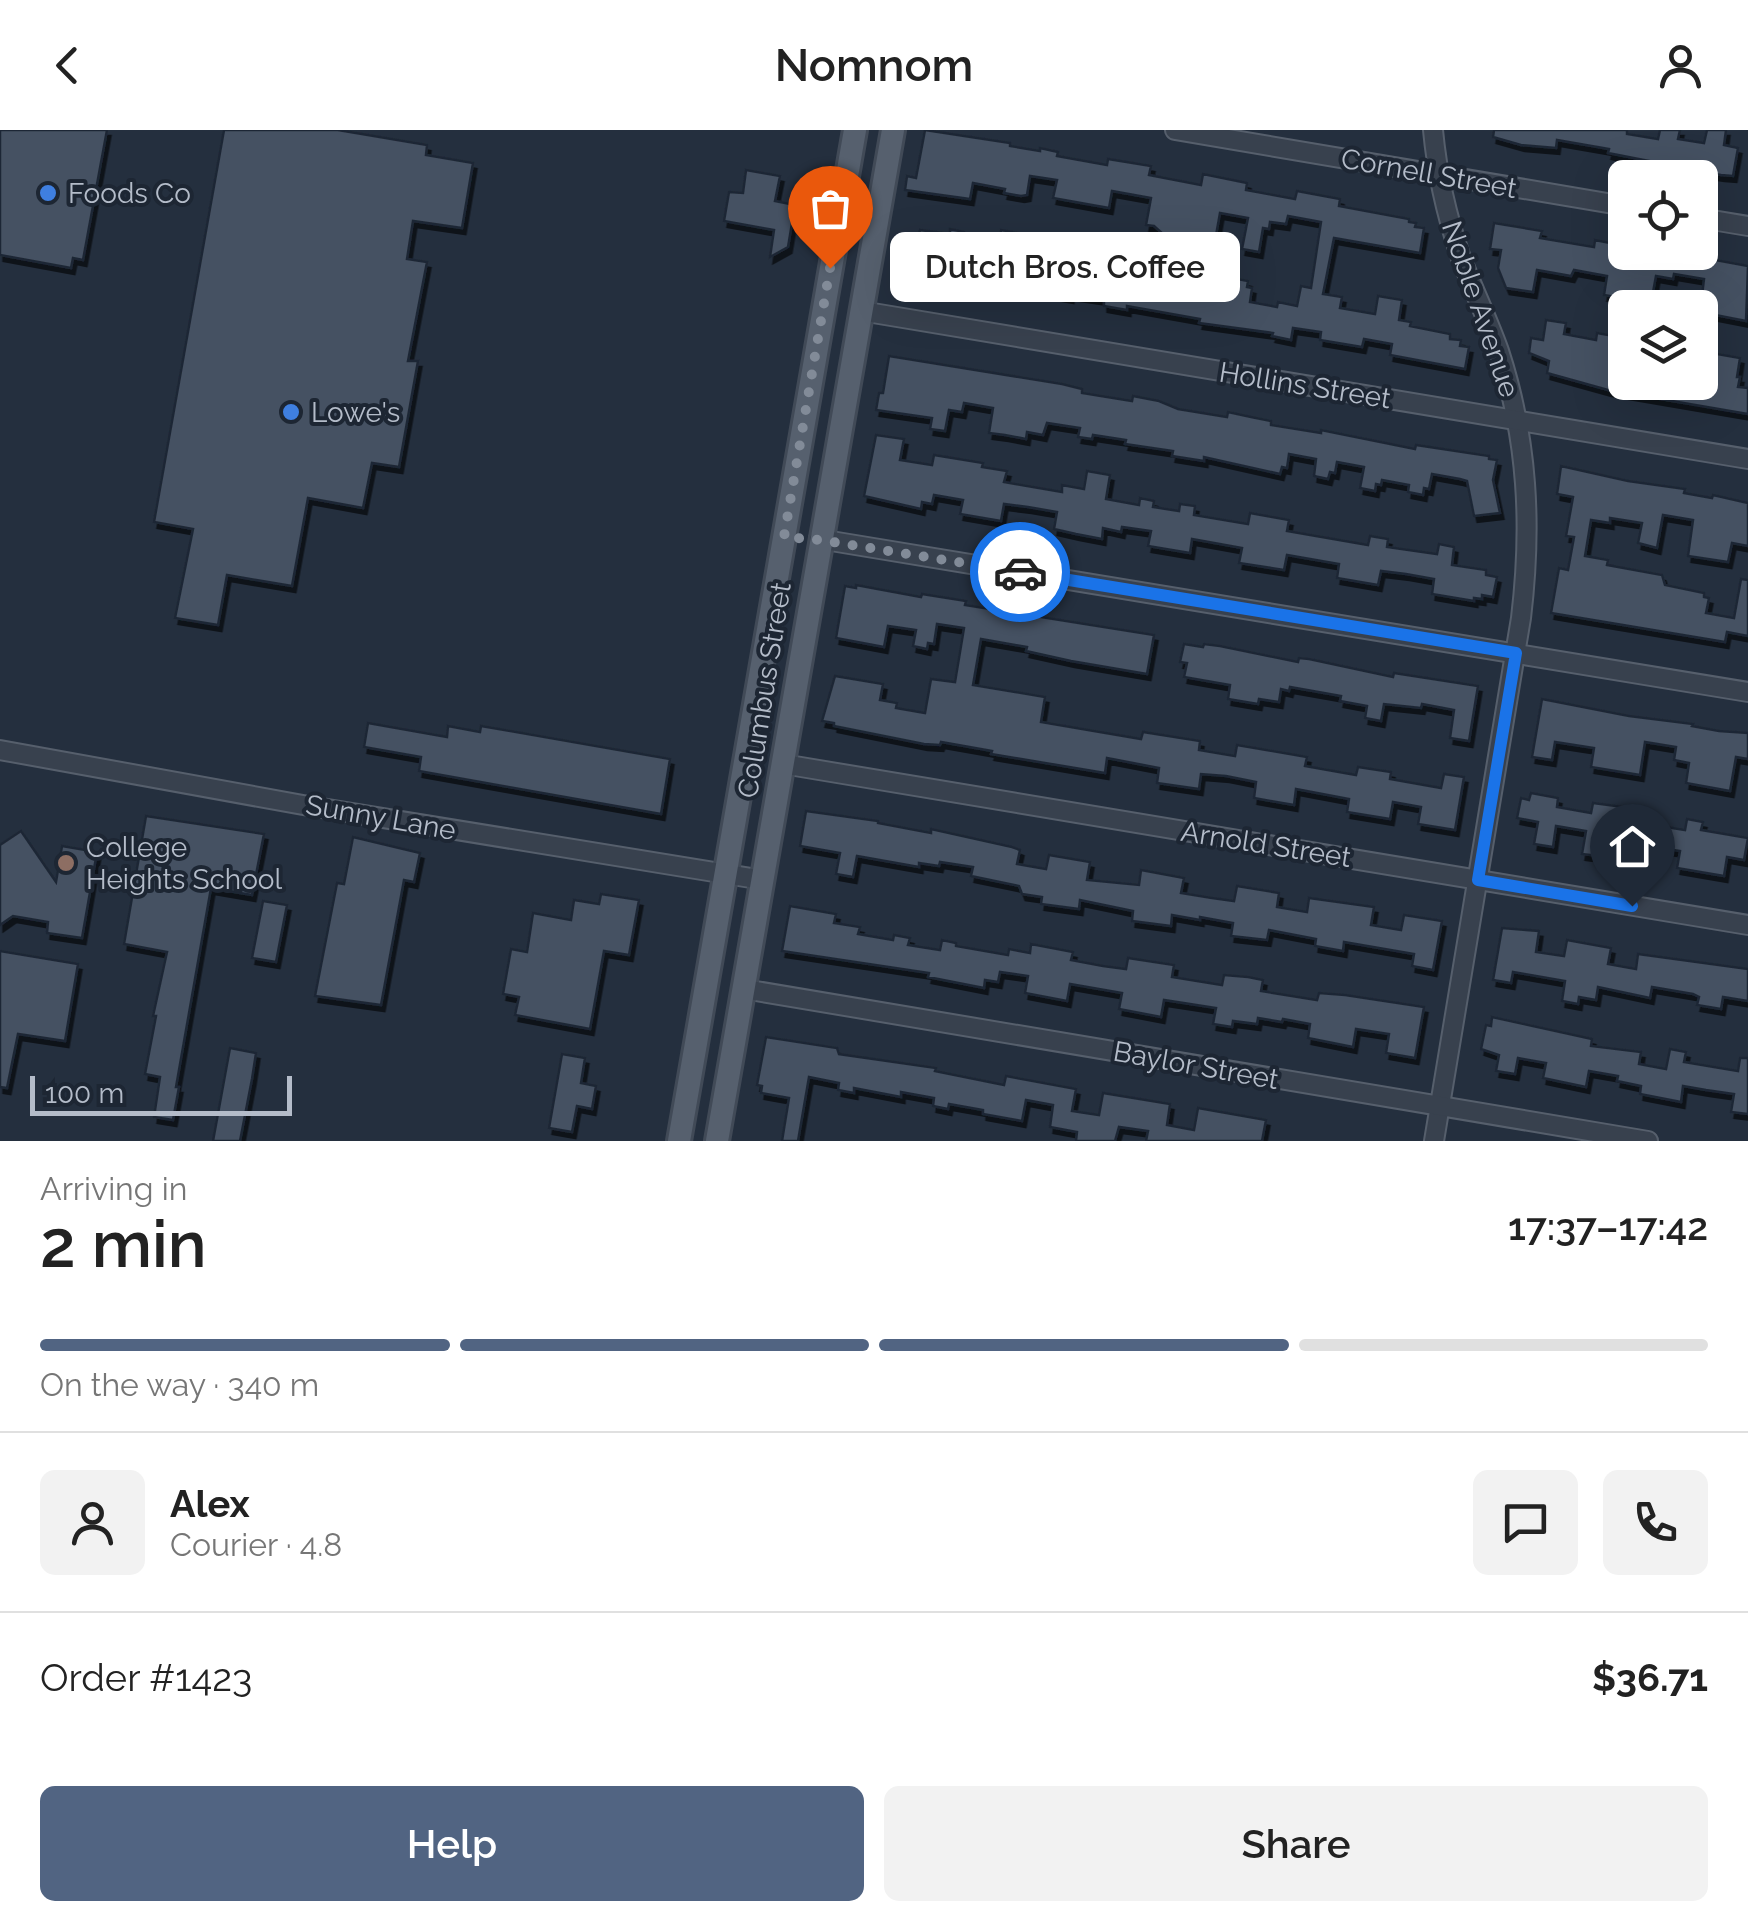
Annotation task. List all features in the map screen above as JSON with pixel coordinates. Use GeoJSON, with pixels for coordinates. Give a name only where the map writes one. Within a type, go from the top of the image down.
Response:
{"type":"FeatureCollection","features":[{"type":"Feature","properties":{"kind":"main road","name":"Columbus Street"},"geometry":{"type":"LineString","coordinates":[[679,1141],[855,130]]}},
{"type":"Feature","properties":{"kind":"main road","name":"Columbus Street"},"geometry":{"type":"LineString","coordinates":[[717,1141],[893,130]]}},
{"type":"Feature","properties":{"kind":"main road"},"geometry":{"type":"LineString","coordinates":[[824,303],[862,311]]}},
{"type":"Feature","properties":{"kind":"main road"},"geometry":{"type":"LineString","coordinates":[[784,537],[820,540]]}},
{"type":"Feature","properties":{"kind":"street","name":"Cornell Street"},"geometry":{"type":"LineString","coordinates":[[1175,130],[1608,203]]}},
{"type":"Feature","properties":{"kind":"street","name":"Noble Avenue"},"geometry":{"type":"LineString","coordinates":[[1433,130],[1439,175],[1461,257],[1497,347],[1518,421],[1528,525],[1528,562],[1516,653],[1434,1141]]}},
{"type":"Feature","properties":{"kind":"street"},"geometry":{"type":"LineString","coordinates":[[1718,221],[1748,226]]}},
{"type":"Feature","properties":{"kind":"street","name":"Hollins Street"},"geometry":{"type":"LineString","coordinates":[[862,311],[1748,459]]}},
{"type":"Feature","properties":{"kind":"street"},"geometry":{"type":"LineString","coordinates":[[820,540],[1748,692]]}},
{"type":"Feature","properties":{"kind":"street","name":"Sunny Lane"},"geometry":{"type":"LineString","coordinates":[[0,750],[762,880]]}},
{"type":"Feature","properties":{"kind":"street","name":"Arnold Street"},"geometry":{"type":"LineString","coordinates":[[783,764],[1748,925]]}},
{"type":"Feature","properties":{"kind":"street","name":"Baylor Street"},"geometry":{"type":"LineString","coordinates":[[744,989],[1648,1141]]}},
{"type":"Feature","properties":{"kind":"building","name":"Foods Co"},"geometry":{"type":"Polygon","coordinates":[[[0,130],[107,130],[83,260],[73,258],[71,268],[0,255],[0,130]]]}},
{"type":"Feature","properties":{"kind":"building","name":"Lowe's"},"geometry":{"type":"Polygon","coordinates":[[[224,130],[338,130],[427,145],[426,155],[473,163],[462,228],[413,221],[407,259],[427,262],[408,361],[418,361],[399,467],[372,463],[363,508],[308,498],[292,586],[227,575],[218,625],[175,618],[193,529],[154,522],[224,130]]]}},
{"type":"Feature","properties":{"kind":"building"},"geometry":{"type":"Polygon","coordinates":[[[925,130],[1040,148],[1058,152],[1057,156],[1107,165],[1108,159],[1151,166],[1149,175],[1201,185],[1203,174],[1247,183],[1246,190],[1295,199],[1297,191],[1340,199],[1339,206],[1409,219],[1416,223],[1415,227],[1424,228],[1420,253],[1334,238],[1323,294],[1342,297],[1340,308],[1375,314],[1378,296],[1402,300],[1399,320],[1450,334],[1450,339],[1461,340],[1460,346],[1469,347],[1465,369],[1390,355],[1392,344],[1364,339],[1362,347],[1320,340],[1321,332],[1293,328],[1291,340],[1272,336],[1273,333],[1199,323],[1200,319],[1127,306],[1127,310],[1104,306],[1104,299],[1070,297],[919,271],[913,264],[901,262],[905,243],[916,245],[920,230],[950,234],[950,229],[964,232],[964,236],[999,242],[1001,230],[1017,233],[1016,239],[1059,247],[1058,254],[1064,255],[1061,269],[1092,275],[1096,247],[1111,249],[1114,257],[1155,264],[1151,285],[1186,291],[1191,264],[1219,269],[1220,264],[1234,267],[1232,278],[1248,281],[1247,287],[1252,288],[1250,302],[1297,306],[1301,286],[1311,288],[1321,222],[1288,216],[1286,224],[1270,222],[1269,229],[1263,228],[1259,252],[1242,249],[1248,218],[1220,213],[1215,241],[1164,235],[1154,226],[1146,225],[1151,198],[1112,191],[1109,208],[1053,198],[1057,180],[1030,176],[1027,195],[1021,196],[973,183],[970,199],[905,190],[907,176],[916,178],[925,130]]]}},
{"type":"Feature","properties":{"kind":"building"},"geometry":{"type":"Polygon","coordinates":[[[1494,130],[1627,130],[1627,134],[1658,139],[1660,130],[1680,130],[1678,139],[1704,143],[1707,130],[1726,130],[1724,145],[1738,148],[1733,176],[1718,174],[1718,160],[1642,160],[1608,153],[1609,149],[1557,140],[1556,148],[1521,145],[1493,137],[1494,130]]]}},
{"type":"Feature","properties":{"kind":"building"},"geometry":{"type":"Polygon","coordinates":[[[746,170],[780,176],[775,201],[795,205],[788,247],[770,257],[774,230],[724,221],[729,192],[743,193],[746,170]]]}},
{"type":"Feature","properties":{"kind":"building"},"geometry":{"type":"Polygon","coordinates":[[[1494,223],[1542,231],[1540,238],[1594,247],[1595,240],[1608,243],[1608,270],[1718,270],[1718,260],[1748,266],[1746,321],[1718,316],[1718,290],[1703,290],[1704,279],[1674,274],[1673,279],[1656,276],[1653,290],[1608,290],[1608,296],[1604,295],[1607,276],[1574,270],[1571,276],[1537,270],[1533,292],[1506,288],[1498,268],[1501,250],[1490,249],[1494,223]]]}},
{"type":"Feature","properties":{"kind":"building"},"geometry":{"type":"Polygon","coordinates":[[[1546,320],[1566,323],[1564,334],[1596,340],[1597,333],[1608,335],[1608,390],[1547,373],[1549,361],[1529,353],[1531,338],[1543,340],[1546,320]]]}},
{"type":"Feature","properties":{"kind":"building"},"geometry":{"type":"Polygon","coordinates":[[[1718,354],[1740,358],[1738,387],[1748,388],[1748,414],[1666,400],[1718,400],[1718,354]]]}},
{"type":"Feature","properties":{"kind":"building"},"geometry":{"type":"Polygon","coordinates":[[[889,356],[1062,384],[1082,389],[1082,393],[1132,401],[1133,396],[1178,409],[1227,417],[1228,412],[1271,421],[1271,425],[1321,430],[1415,449],[1416,445],[1489,456],[1497,460],[1493,480],[1500,513],[1474,516],[1467,481],[1460,479],[1432,474],[1429,489],[1424,488],[1423,495],[1408,492],[1409,485],[1382,480],[1375,491],[1360,488],[1364,467],[1337,462],[1335,473],[1330,472],[1328,479],[1314,476],[1316,459],[1289,454],[1287,468],[1282,467],[1280,474],[1204,457],[1204,461],[1172,456],[1173,451],[1125,444],[1126,440],[1078,437],[1080,428],[1047,423],[1043,435],[1027,432],[1026,439],[989,433],[993,408],[964,403],[962,412],[949,410],[945,431],[930,429],[932,418],[876,410],[889,356]]]}},
{"type":"Feature","properties":{"kind":"building"},"geometry":{"type":"Polygon","coordinates":[[[876,435],[904,439],[900,460],[932,465],[934,455],[983,463],[982,467],[1007,471],[1004,482],[1062,492],[1062,485],[1084,489],[1087,471],[1110,475],[1106,499],[1139,505],[1140,498],[1154,501],[1153,507],[1179,511],[1180,504],[1195,506],[1194,515],[1248,524],[1250,513],[1289,520],[1287,531],[1368,545],[1370,536],[1388,539],[1387,547],[1437,554],[1439,544],[1454,547],[1452,565],[1486,570],[1486,575],[1497,577],[1493,597],[1482,595],[1482,599],[1474,601],[1432,594],[1434,579],[1406,574],[1381,571],[1378,585],[1337,578],[1339,564],[1287,555],[1284,570],[1239,563],[1242,548],[1192,539],[1190,553],[1148,546],[1151,531],[1103,528],[1102,539],[1076,534],[1054,529],[1057,512],[1028,507],[1004,504],[1001,521],[960,514],[963,500],[934,495],[932,504],[922,502],[921,509],[864,496],[876,435]]]}},
{"type":"Feature","properties":{"kind":"building"},"geometry":{"type":"Polygon","coordinates":[[[1561,466],[1748,503],[1748,546],[1732,543],[1728,562],[1688,556],[1693,520],[1663,515],[1657,548],[1638,543],[1642,523],[1610,518],[1610,523],[1591,520],[1585,556],[1608,560],[1607,565],[1662,575],[1665,585],[1704,593],[1709,598],[1706,613],[1734,618],[1741,579],[1748,580],[1748,636],[1727,632],[1725,642],[1551,613],[1559,568],[1568,570],[1574,537],[1566,536],[1573,497],[1557,494],[1561,466]]]}},
{"type":"Feature","properties":{"kind":"building"},"geometry":{"type":"Polygon","coordinates":[[[845,586],[1154,635],[1147,674],[981,639],[973,685],[1045,697],[1041,722],[1141,739],[1143,732],[1200,741],[1199,750],[1235,756],[1237,745],[1307,757],[1305,766],[1356,775],[1358,767],[1391,772],[1390,779],[1441,788],[1444,774],[1464,777],[1455,830],[1418,824],[1421,807],[1393,802],[1390,819],[1347,812],[1349,799],[1296,789],[1294,805],[1254,798],[1256,782],[1226,776],[1201,774],[1199,789],[1157,783],[1159,768],[1107,758],[1105,773],[834,726],[822,721],[835,676],[883,684],[880,700],[897,703],[896,708],[925,713],[931,679],[955,682],[964,628],[937,624],[934,644],[928,643],[927,649],[913,646],[916,630],[888,626],[884,647],[836,638],[845,586]]]}},
{"type":"Feature","properties":{"kind":"building"},"geometry":{"type":"Polygon","coordinates":[[[1184,644],[1220,646],[1298,662],[1299,658],[1309,659],[1393,677],[1394,673],[1478,686],[1469,741],[1450,738],[1454,710],[1422,704],[1421,708],[1384,704],[1381,721],[1365,718],[1367,706],[1340,701],[1341,696],[1290,687],[1289,691],[1281,689],[1279,702],[1259,699],[1258,704],[1228,699],[1230,685],[1184,677],[1187,663],[1180,662],[1184,644]]]}},
{"type":"Feature","properties":{"kind":"building"},"geometry":{"type":"Polygon","coordinates":[[[1542,699],[1748,733],[1748,759],[1736,757],[1730,791],[1686,783],[1689,763],[1674,760],[1676,747],[1645,742],[1640,775],[1591,767],[1594,748],[1555,742],[1552,760],[1532,757],[1542,699]]]}},
{"type":"Feature","properties":{"kind":"building"},"geometry":{"type":"Polygon","coordinates":[[[368,723],[447,737],[448,726],[480,732],[481,726],[670,759],[661,814],[419,771],[421,757],[364,747],[368,723]]]}},
{"type":"Feature","properties":{"kind":"building"},"geometry":{"type":"Polygon","coordinates":[[[1531,793],[1558,798],[1557,807],[1591,813],[1593,803],[1631,808],[1629,821],[1685,830],[1687,819],[1703,822],[1701,830],[1748,838],[1744,860],[1727,857],[1724,876],[1677,868],[1680,851],[1649,846],[1625,844],[1623,859],[1582,854],[1586,831],[1556,826],[1553,847],[1534,844],[1538,822],[1517,818],[1521,798],[1529,800],[1531,793]]]}},
{"type":"Feature","properties":{"kind":"building"},"geometry":{"type":"Polygon","coordinates":[[[806,811],[931,833],[931,829],[1012,847],[1020,850],[1017,864],[1046,869],[1049,855],[1090,862],[1087,880],[1139,885],[1141,870],[1184,878],[1181,893],[1234,901],[1237,886],[1279,893],[1277,907],[1307,912],[1309,898],[1374,907],[1371,925],[1401,930],[1404,915],[1442,921],[1433,970],[1412,966],[1414,954],[1344,942],[1343,951],[1315,946],[1316,939],[1269,930],[1267,940],[1231,936],[1233,923],[1200,917],[1172,915],[1171,926],[1132,921],[1133,911],[1080,900],[1079,909],[1041,904],[1042,897],[1022,894],[1019,886],[971,876],[973,867],[940,862],[939,866],[919,863],[919,867],[857,856],[853,877],[836,874],[840,853],[800,846],[806,811]]]}},
{"type":"Feature","properties":{"kind":"building"},"geometry":{"type":"Polygon","coordinates":[[[146,816],[264,834],[252,895],[211,888],[173,1120],[154,1117],[160,1077],[145,1074],[167,952],[124,944],[146,816]]]}},
{"type":"Feature","properties":{"kind":"building"},"geometry":{"type":"Polygon","coordinates":[[[21,831],[56,882],[62,846],[97,852],[82,938],[47,933],[48,922],[13,916],[0,925],[0,845],[21,831]]]}},
{"type":"Feature","properties":{"kind":"building"},"geometry":{"type":"Polygon","coordinates":[[[353,837],[420,853],[414,882],[404,880],[381,1005],[315,996],[337,883],[344,884],[353,837]]]}},
{"type":"Feature","properties":{"kind":"building"},"geometry":{"type":"Polygon","coordinates":[[[601,894],[639,900],[629,955],[604,951],[590,1029],[515,1015],[519,997],[503,994],[511,949],[527,952],[533,913],[571,920],[574,900],[599,904],[601,894]]]}},
{"type":"Feature","properties":{"kind":"building"},"geometry":{"type":"Polygon","coordinates":[[[263,901],[287,905],[276,962],[252,958],[263,901]]]}},
{"type":"Feature","properties":{"kind":"building"},"geometry":{"type":"Polygon","coordinates":[[[790,906],[836,914],[834,923],[860,927],[858,934],[893,940],[894,935],[910,938],[908,945],[940,950],[942,940],[1008,955],[1009,949],[1030,953],[1031,944],[1073,952],[1071,960],[1103,966],[1126,969],[1128,958],[1174,965],[1172,977],[1222,985],[1224,975],[1248,977],[1263,980],[1261,991],[1317,1000],[1319,993],[1345,995],[1424,1007],[1415,1058],[1386,1053],[1389,1034],[1356,1029],[1353,1047],[1308,1038],[1310,1024],[1283,1019],[1282,1022],[1258,1018],[1257,1024],[1233,1021],[1232,1027],[1213,1024],[1216,1008],[1164,1000],[1161,1017],[1119,1009],[1122,993],[1070,984],[1067,1001],[1025,993],[1028,976],[1000,972],[998,982],[985,980],[984,988],[928,977],[929,973],[782,951],[790,906]]]}},
{"type":"Feature","properties":{"kind":"building"},"geometry":{"type":"Polygon","coordinates":[[[1502,928],[1539,931],[1536,952],[1564,956],[1567,940],[1611,948],[1608,964],[1636,969],[1638,954],[1748,969],[1748,1001],[1723,997],[1721,1009],[1697,1005],[1699,997],[1693,994],[1652,987],[1650,998],[1598,987],[1596,1000],[1579,997],[1578,1004],[1562,1001],[1565,981],[1513,972],[1511,983],[1493,980],[1502,928]]]}},
{"type":"Feature","properties":{"kind":"building"},"geometry":{"type":"Polygon","coordinates":[[[0,951],[78,964],[65,1041],[18,1034],[7,1088],[0,1087],[0,951]]]}},
{"type":"Feature","properties":{"kind":"building"},"geometry":{"type":"Polygon","coordinates":[[[1492,1017],[1592,1039],[1591,1046],[1641,1052],[1639,1064],[1666,1069],[1670,1049],[1686,1052],[1684,1062],[1738,1071],[1740,1058],[1748,1058],[1748,1114],[1731,1112],[1734,1094],[1683,1086],[1681,1102],[1640,1094],[1641,1086],[1617,1081],[1618,1076],[1589,1071],[1586,1087],[1543,1078],[1546,1063],[1518,1058],[1515,1074],[1496,1071],[1499,1055],[1481,1049],[1486,1025],[1491,1026],[1492,1017]]]}},
{"type":"Feature","properties":{"kind":"building"},"geometry":{"type":"Polygon","coordinates":[[[766,1037],[837,1048],[839,1054],[936,1068],[935,1071],[1004,1085],[1006,1076],[1076,1089],[1072,1111],[1099,1115],[1103,1093],[1170,1104],[1167,1125],[1194,1130],[1198,1108],[1266,1120],[1262,1141],[1146,1141],[1148,1131],[1119,1127],[1115,1141],[1076,1141],[1077,1132],[1050,1127],[1053,1105],[1026,1100],[1022,1121],[949,1104],[948,1109],[933,1106],[934,1098],[901,1092],[901,1097],[854,1088],[854,1093],[838,1090],[839,1083],[809,1077],[798,1141],[782,1141],[789,1098],[761,1093],[762,1086],[757,1085],[766,1037]]]}},
{"type":"Feature","properties":{"kind":"building"},"geometry":{"type":"Polygon","coordinates":[[[230,1048],[256,1053],[252,1079],[240,1141],[213,1141],[230,1048]]]}},
{"type":"Feature","properties":{"kind":"building"},"geometry":{"type":"Polygon","coordinates":[[[562,1054],[585,1058],[581,1083],[596,1086],[592,1109],[577,1106],[572,1132],[549,1128],[562,1054]]]}},
{"type":"Feature","properties":{"kind":"way so far"},"geometry":{"type":"LineString","coordinates":[[830,268],[784,537],[1020,572]]}},
{"type":"Feature","properties":{"kind":"place","name":"Foods Co"},"geometry":{"type":"Point","coordinates":[48,193]}},
{"type":"Feature","properties":{"kind":"place","name":"Dutch Bros. Coffee"},"geometry":{"type":"Point","coordinates":[830,268]}},
{"type":"Feature","properties":{"kind":"place","name":"Lowe's"},"geometry":{"type":"Point","coordinates":[291,412]}},
{"type":"Feature","properties":{"kind":"place","name":"College Heights School"},"geometry":{"type":"Point","coordinates":[66,863]}},
{"type":"Feature","properties":{"kind":"route"},"geometry":{"type":"LineString","coordinates":[[1020,572],[1516,653],[1478,880],[1632,906]]}}]}
